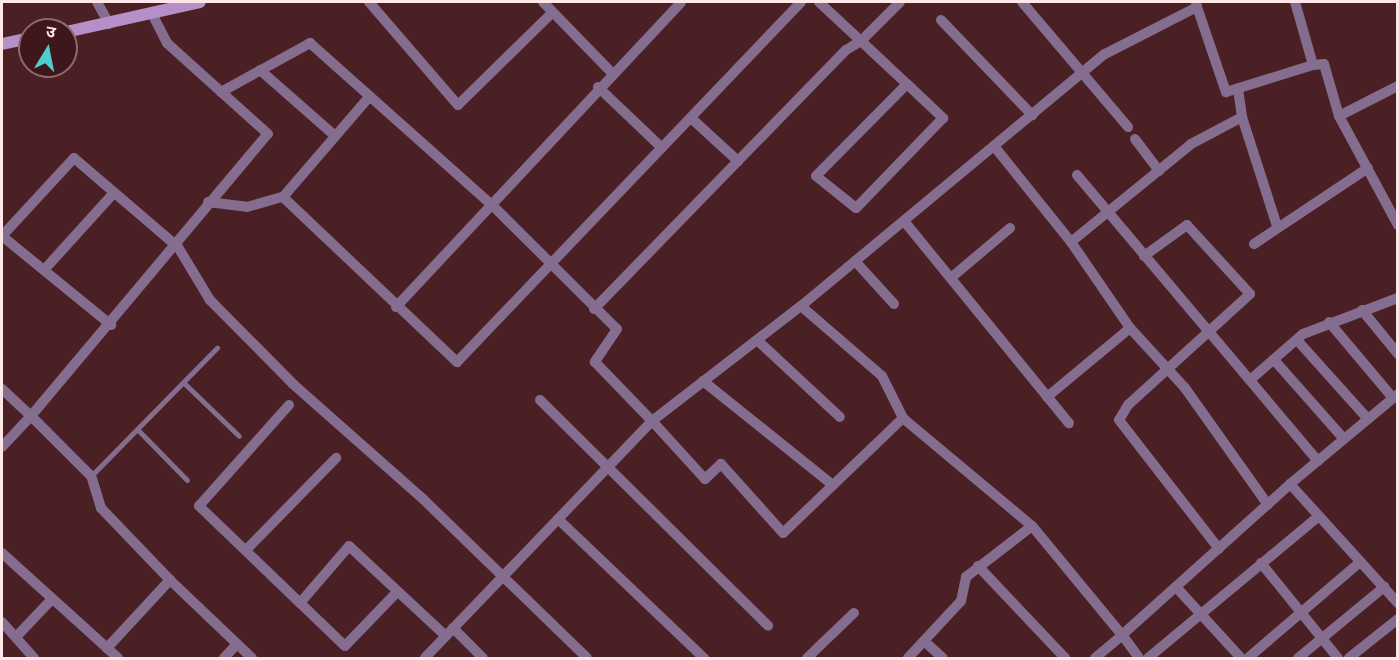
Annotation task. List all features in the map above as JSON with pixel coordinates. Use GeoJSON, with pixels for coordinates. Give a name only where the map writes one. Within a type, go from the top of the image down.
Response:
{"type":"FeatureCollection","features":[{"type":"Feature","properties":{"kind":"street"},"geometry":{"type":"LineString","coordinates":[[97,2],[109,24]]}},
{"type":"Feature","properties":{"kind":"street"},"geometry":{"type":"LineString","coordinates":[[78,30],[200,2]]}},
{"type":"Feature","properties":{"kind":"street"},"geometry":{"type":"LineString","coordinates":[[369,2],[458,105],[551,14]]}},
{"type":"Feature","properties":{"kind":"street"},"geometry":{"type":"LineString","coordinates":[[543,2],[551,14],[612,73]]}},
{"type":"Feature","properties":{"kind":"street"},"geometry":{"type":"LineString","coordinates":[[396,307],[598,87],[681,2]]}},
{"type":"Feature","properties":{"kind":"street"},"geometry":{"type":"LineString","coordinates":[[283,197],[396,307],[457,362],[801,2]]}},
{"type":"Feature","properties":{"kind":"street"},"geometry":{"type":"LineString","coordinates":[[819,2],[907,84],[943,118],[850,209],[816,176],[907,84]]}},
{"type":"Feature","properties":{"kind":"street"},"geometry":{"type":"LineString","coordinates":[[594,309],[738,161],[900,2]]}},
{"type":"Feature","properties":{"kind":"street"},"geometry":{"type":"LineString","coordinates":[[1022,2],[1086,73],[1128,128]]}},
{"type":"Feature","properties":{"kind":"street"},"geometry":{"type":"LineString","coordinates":[[1295,2],[1313,65]]}},
{"type":"Feature","properties":{"kind":"street"},"geometry":{"type":"LineString","coordinates":[[425,658],[652,421],[801,306],[1086,73],[1105,54],[1196,4],[1226,92],[1313,65],[1324,64],[1339,116],[1398,225]]}},
{"type":"Feature","properties":{"kind":"street"},"geometry":{"type":"LineString","coordinates":[[2,447],[111,326],[178,247],[208,202],[268,134],[167,43],[152,13]]}},
{"type":"Feature","properties":{"kind":"street"},"geometry":{"type":"LineString","coordinates":[[941,20],[1032,115]]}},
{"type":"Feature","properties":{"kind":"street"},"geometry":{"type":"LineString","coordinates":[[2,44],[18,41]]}},
{"type":"Feature","properties":{"kind":"street"},"geometry":{"type":"LineString","coordinates":[[221,92],[310,43],[491,204],[594,309],[617,329],[595,362],[705,479],[721,464],[783,534],[903,418]]}},
{"type":"Feature","properties":{"kind":"street"},"geometry":{"type":"LineString","coordinates":[[261,70],[335,136]]}},
{"type":"Feature","properties":{"kind":"street"},"geometry":{"type":"LineString","coordinates":[[1339,116],[1398,86]]}},
{"type":"Feature","properties":{"kind":"street"},"geometry":{"type":"LineString","coordinates":[[598,87],[662,148]]}},
{"type":"Feature","properties":{"kind":"street"},"geometry":{"type":"LineString","coordinates":[[1238,88],[1242,117],[1277,226]]}},
{"type":"Feature","properties":{"kind":"street"},"geometry":{"type":"LineString","coordinates":[[208,202],[247,207],[283,197],[370,96]]}},
{"type":"Feature","properties":{"kind":"street"},"geometry":{"type":"LineString","coordinates":[[1071,242],[1109,214],[1191,144],[1242,117]]}},
{"type":"Feature","properties":{"kind":"street"},"geometry":{"type":"LineString","coordinates":[[691,118],[738,161]]}},
{"type":"Feature","properties":{"kind":"street"},"geometry":{"type":"LineString","coordinates":[[1135,139],[1159,171]]}},
{"type":"Feature","properties":{"kind":"street"},"geometry":{"type":"LineString","coordinates":[[994,146],[1071,242],[1130,328],[1168,369],[1268,505]]}},
{"type":"Feature","properties":{"kind":"street"},"geometry":{"type":"LineString","coordinates":[[111,326],[2,236],[74,158],[113,194],[178,247],[210,300],[278,368],[504,576],[587,658]]}},
{"type":"Feature","properties":{"kind":"street"},"geometry":{"type":"LineString","coordinates":[[1254,244],[1277,226],[1368,168]]}},
{"type":"Feature","properties":{"kind":"street"},"geometry":{"type":"LineString","coordinates":[[1077,176],[1318,461]]}},
{"type":"Feature","properties":{"kind":"street"},"geometry":{"type":"LineString","coordinates":[[44,270],[113,194]]}},
{"type":"Feature","properties":{"kind":"street"},"geometry":{"type":"LineString","coordinates":[[903,221],[952,277],[1069,423]]}},
{"type":"Feature","properties":{"kind":"street"},"geometry":{"type":"LineString","coordinates":[[1144,256],[1187,225],[1250,294],[1210,334],[1168,369],[1119,420],[1219,549]]}},
{"type":"Feature","properties":{"kind":"street"},"geometry":{"type":"LineString","coordinates":[[952,277],[1010,228]]}},
{"type":"Feature","properties":{"kind":"street"},"geometry":{"type":"LineString","coordinates":[[855,261],[894,304]]}},
{"type":"Feature","properties":{"kind":"street"},"geometry":{"type":"LineString","coordinates":[[1250,380],[1297,340],[1329,322],[1397,300]]}},
{"type":"Feature","properties":{"kind":"street"},"geometry":{"type":"LineString","coordinates":[[801,306],[882,376],[903,418],[1032,526],[1139,658]]}},
{"type":"Feature","properties":{"kind":"street"},"geometry":{"type":"LineString","coordinates":[[1362,310],[1398,354]]}},
{"type":"Feature","properties":{"kind":"street"},"geometry":{"type":"LineString","coordinates":[[1095,658],[1290,484],[1395,396],[1329,322]]}},
{"type":"Feature","properties":{"kind":"street"},"geometry":{"type":"LineString","coordinates":[[1047,397],[1130,328]]}},
{"type":"Feature","properties":{"kind":"street"},"geometry":{"type":"LineString","coordinates":[[757,340],[840,417]]}},
{"type":"Feature","properties":{"kind":"street"},"geometry":{"type":"LineString","coordinates":[[1297,340],[1368,419]]}},
{"type":"Feature","properties":{"kind":"street"},"geometry":{"type":"LineString","coordinates":[[1275,361],[1344,439]]}},
{"type":"Feature","properties":{"kind":"street"},"geometry":{"type":"LineString","coordinates":[[703,381],[834,485]]}},
{"type":"Feature","properties":{"kind":"street"},"geometry":{"type":"LineString","coordinates":[[2,389],[91,476],[101,508],[170,580],[252,658]]}},
{"type":"Feature","properties":{"kind":"street"},"geometry":{"type":"LineString","coordinates":[[540,400],[605,470],[768,626]]}},
{"type":"Feature","properties":{"kind":"street"},"geometry":{"type":"LineString","coordinates":[[289,405],[199,506],[345,646],[397,592]]}},
{"type":"Feature","properties":{"kind":"street"},"geometry":{"type":"LineString","coordinates":[[246,550],[336,458]]}},
{"type":"Feature","properties":{"kind":"street"},"geometry":{"type":"LineString","coordinates":[[1290,484],[1398,603]]}},
{"type":"Feature","properties":{"kind":"street"},"geometry":{"type":"LineString","coordinates":[[1149,658],[1319,516]]}},
{"type":"Feature","properties":{"kind":"street"},"geometry":{"type":"LineString","coordinates":[[558,519],[704,658]]}},
{"type":"Feature","properties":{"kind":"street"},"geometry":{"type":"LineString","coordinates":[[908,658],[961,601],[966,577],[1032,526]]}},
{"type":"Feature","properties":{"kind":"street"},"geometry":{"type":"LineString","coordinates":[[300,603],[349,546],[397,592],[483,658]]}},
{"type":"Feature","properties":{"kind":"street"},"geometry":{"type":"LineString","coordinates":[[2,553],[51,600],[118,658]]}},
{"type":"Feature","properties":{"kind":"street"},"geometry":{"type":"LineString","coordinates":[[1248,658],[1360,562]]}},
{"type":"Feature","properties":{"kind":"street"},"geometry":{"type":"LineString","coordinates":[[1260,563],[1304,612],[1338,658]]}},
{"type":"Feature","properties":{"kind":"street"},"geometry":{"type":"LineString","coordinates":[[978,566],[1065,658]]}},
{"type":"Feature","properties":{"kind":"street"},"geometry":{"type":"LineString","coordinates":[[107,648],[170,580]]}},
{"type":"Feature","properties":{"kind":"street"},"geometry":{"type":"LineString","coordinates":[[1298,658],[1384,587]]}},
{"type":"Feature","properties":{"kind":"street"},"geometry":{"type":"LineString","coordinates":[[1176,588],[1241,658]]}},
{"type":"Feature","properties":{"kind":"street"},"geometry":{"type":"LineString","coordinates":[[16,637],[51,600]]}},
{"type":"Feature","properties":{"kind":"street"},"geometry":{"type":"LineString","coordinates":[[807,658],[854,613]]}},
{"type":"Feature","properties":{"kind":"street"},"geometry":{"type":"LineString","coordinates":[[1349,658],[1398,619]]}},
{"type":"Feature","properties":{"kind":"street"},"geometry":{"type":"LineString","coordinates":[[2,622],[16,637],[28,657]]}},
{"type":"Feature","properties":{"kind":"street"},"geometry":{"type":"LineString","coordinates":[[924,641],[943,658]]}},
{"type":"Feature","properties":{"kind":"street"},"geometry":{"type":"LineString","coordinates":[[224,658],[237,644]]}},
{"type":"Feature","properties":{"kind":"lane"},"geometry":{"type":"LineString","coordinates":[[91,476],[217,348]]}},
{"type":"Feature","properties":{"kind":"lane"},"geometry":{"type":"LineString","coordinates":[[184,383],[239,436]]}},
{"type":"Feature","properties":{"kind":"lane"},"geometry":{"type":"LineString","coordinates":[[138,430],[188,480]]}}]}
